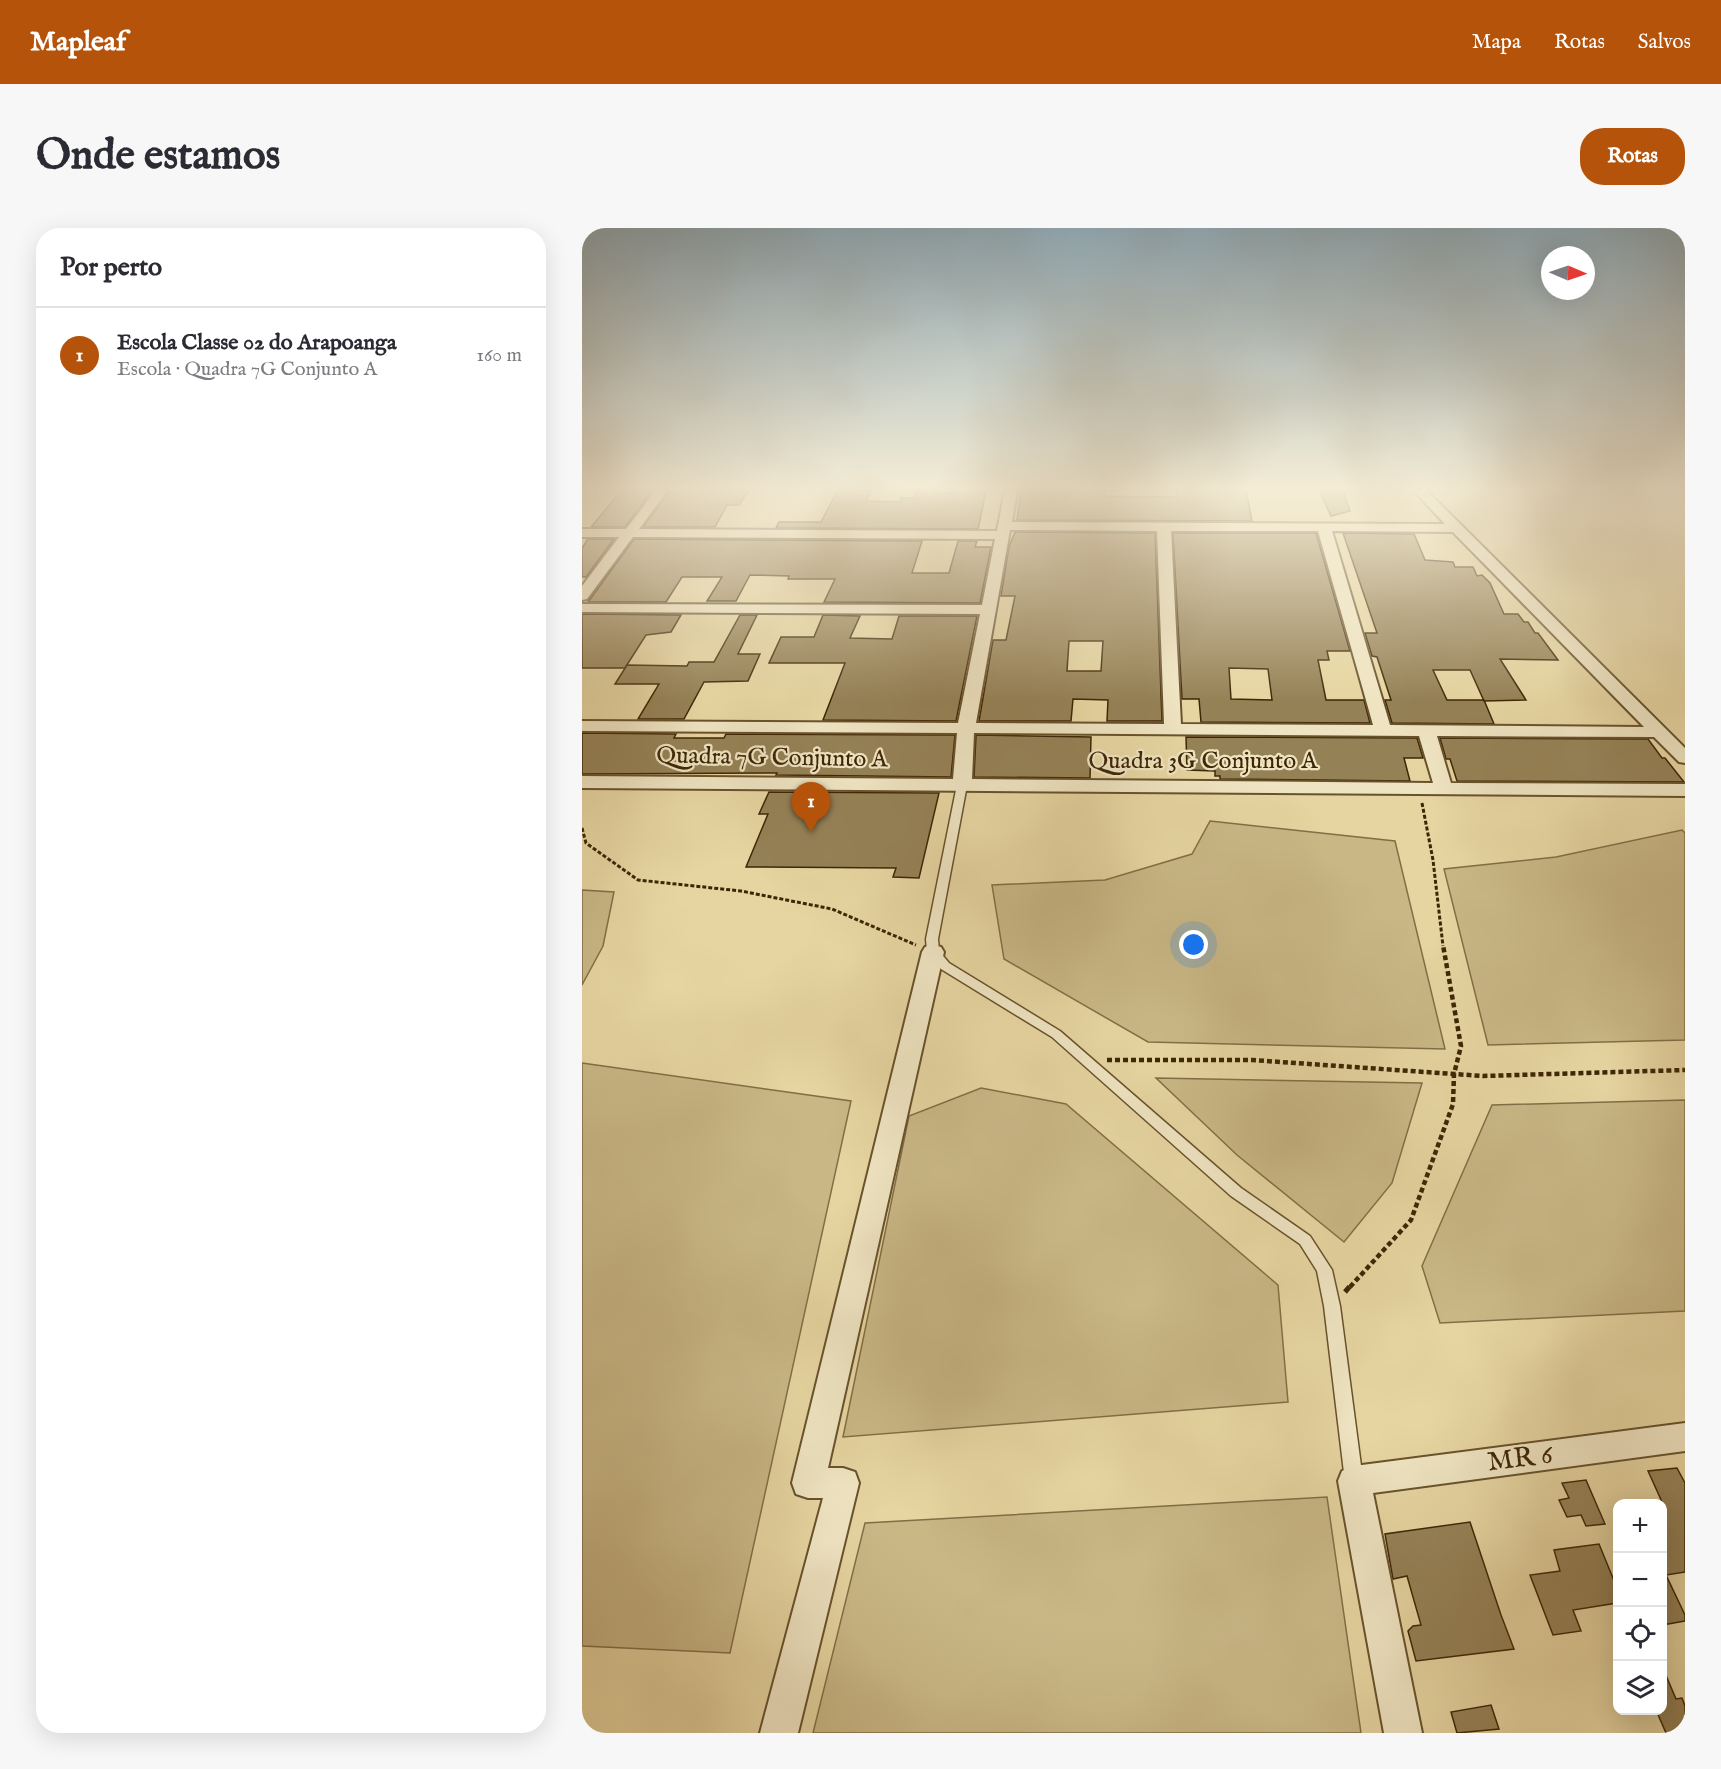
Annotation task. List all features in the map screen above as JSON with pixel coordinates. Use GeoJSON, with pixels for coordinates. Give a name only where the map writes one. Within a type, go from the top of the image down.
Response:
{"type":"FeatureCollection","features":[{"type":"Feature","properties":{"kind":"street"},"geometry":{"type":"LineString","coordinates":[[582,596],[609,560]]}},
{"type":"Feature","properties":{"kind":"street"},"geometry":{"type":"LineString","coordinates":[[962,785],[966,728],[998,560]]}},
{"type":"Feature","properties":{"kind":"street"},"geometry":{"type":"LineString","coordinates":[[1165,560],[1173,729]]}},
{"type":"Feature","properties":{"kind":"street"},"geometry":{"type":"LineString","coordinates":[[1333,560],[1383,730]]}},
{"type":"Feature","properties":{"kind":"street"},"geometry":{"type":"LineString","coordinates":[[1489,560],[1685,758]]}},
{"type":"Feature","properties":{"kind":"street"},"geometry":{"type":"LineString","coordinates":[[582,608],[988,610]]}},
{"type":"Feature","properties":{"kind":"street"},"geometry":{"type":"LineString","coordinates":[[582,726],[1658,732]]}},
{"type":"Feature","properties":{"kind":"street"},"geometry":{"type":"LineString","coordinates":[[1426,730],[1444,789]]}},
{"type":"Feature","properties":{"kind":"street","name":"Quadra 7G Conjunto A"},"geometry":{"type":"LineString","coordinates":[[582,782],[962,785]]}},
{"type":"Feature","properties":{"kind":"street","name":"Quadra 3G Conjunto A"},"geometry":{"type":"LineString","coordinates":[[962,785],[1685,790]]}},
{"type":"Feature","properties":{"kind":"street"},"geometry":{"type":"LineString","coordinates":[[779,1733],[843,1483],[808,1483],[933,952]]}},
{"type":"Feature","properties":{"kind":"street","name":"MR 6"},"geometry":{"type":"LineString","coordinates":[[1354,1480],[1685,1437]]}},
{"type":"Feature","properties":{"kind":"street"},"geometry":{"type":"LineString","coordinates":[[1354,1480],[1403,1733]]}},
{"type":"Feature","properties":{"kind":"lane"},"geometry":{"type":"LineString","coordinates":[[962,785],[932,939],[933,952],[945,966],[1056,1034],[1236,1192],[1305,1240],[1324,1270],[1332,1306],[1354,1480]]}},
{"type":"Feature","properties":{"kind":"path"},"geometry":{"type":"LineString","coordinates":[[1332,1306],[1411,1220],[1453,1104],[1454,1074],[1461,1046],[1440,932],[1433,860],[1419,788]]}},
{"type":"Feature","properties":{"kind":"path"},"geometry":{"type":"LineString","coordinates":[[582,828],[586,843],[638,880],[741,891],[832,909],[933,952]]}},
{"type":"Feature","properties":{"kind":"path"},"geometry":{"type":"LineString","coordinates":[[1085,1060],[1252,1060],[1483,1076],[1685,1070]]}},
{"type":"Feature","properties":{"kind":"shaded area"},"geometry":{"type":"Polygon","coordinates":[[[1210,821],[1395,841],[1445,1049],[1148,1042],[1004,959],[992,885],[1105,880],[1192,854],[1210,821]]]}},
{"type":"Feature","properties":{"kind":"shaded area"},"geometry":{"type":"Polygon","coordinates":[[[1682,830],[1685,833],[1685,1040],[1488,1045],[1444,869],[1556,857],[1682,830]]]}},
{"type":"Feature","properties":{"kind":"shaded area"},"geometry":{"type":"Polygon","coordinates":[[[582,890],[614,892],[603,946],[582,985],[582,890]]]}},
{"type":"Feature","properties":{"kind":"shaded area"},"geometry":{"type":"Polygon","coordinates":[[[582,1063],[851,1101],[730,1653],[582,1646],[582,1063]]]}},
{"type":"Feature","properties":{"kind":"shaded area"},"geometry":{"type":"Polygon","coordinates":[[[1156,1078],[1422,1083],[1392,1183],[1344,1242],[1237,1155],[1156,1078]]]}},
{"type":"Feature","properties":{"kind":"shaded area"},"geometry":{"type":"Polygon","coordinates":[[[981,1088],[1066,1104],[1278,1285],[1288,1402],[843,1437],[909,1116],[981,1088]]]}},
{"type":"Feature","properties":{"kind":"shaded area"},"geometry":{"type":"Polygon","coordinates":[[[1685,1100],[1685,1311],[1440,1323],[1422,1266],[1492,1105],[1685,1100]]]}},
{"type":"Feature","properties":{"kind":"shaded area"},"geometry":{"type":"Polygon","coordinates":[[[1327,1497],[1361,1733],[813,1733],[865,1523],[1327,1497]]]}},
{"type":"Feature","properties":{"kind":"building"},"geometry":{"type":"Polygon","coordinates":[[[582,560],[598,560],[586,577],[582,577],[582,560]]]}},
{"type":"Feature","properties":{"kind":"building"},"geometry":{"type":"Polygon","coordinates":[[[618,560],[916,560],[912,573],[949,573],[953,560],[988,560],[980,603],[824,602],[835,579],[788,579],[789,576],[750,575],[736,601],[707,601],[722,577],[682,577],[666,602],[588,602],[618,560]]]}},
{"type":"Feature","properties":{"kind":"building"},"geometry":{"type":"Polygon","coordinates":[[[1007,560],[1156,560],[1162,721],[1107,721],[1108,700],[1073,699],[1071,721],[979,721],[993,640],[1006,640],[1015,596],[1001,596],[1007,560]],[[1069,641],[1067,671],[1101,671],[1103,641],[1069,641]]]}},
{"type":"Feature","properties":{"kind":"building"},"geometry":{"type":"Polygon","coordinates":[[[1174,560],[1324,560],[1350,651],[1327,651],[1329,660],[1318,660],[1326,700],[1364,700],[1370,723],[1201,722],[1199,699],[1182,699],[1174,560]],[[1229,668],[1231,699],[1272,700],[1268,669],[1229,668]]]}},
{"type":"Feature","properties":{"kind":"building"},"geometry":{"type":"Polygon","coordinates":[[[1352,560],[1453,562],[1455,567],[1473,567],[1477,576],[1482,575],[1490,583],[1504,614],[1518,614],[1524,622],[1528,622],[1558,660],[1500,659],[1526,700],[1484,701],[1494,724],[1392,723],[1385,700],[1391,700],[1377,657],[1372,656],[1365,633],[1377,633],[1352,560]],[[1433,670],[1447,700],[1484,700],[1470,670],[1433,670]]]}},
{"type":"Feature","properties":{"kind":"building"},"geometry":{"type":"Polygon","coordinates":[[[582,614],[681,615],[671,632],[646,635],[625,668],[582,668],[582,614]]]}},
{"type":"Feature","properties":{"kind":"building"},"geometry":{"type":"Polygon","coordinates":[[[740,615],[757,615],[738,654],[760,654],[748,681],[704,682],[684,719],[638,719],[659,684],[615,684],[627,665],[687,666],[689,662],[714,662],[740,615]]]}},
{"type":"Feature","properties":{"kind":"building"},"geometry":{"type":"Polygon","coordinates":[[[823,615],[860,616],[850,638],[892,639],[899,616],[977,616],[956,721],[823,720],[845,663],[769,663],[781,637],[814,637],[823,615]]]}},
{"type":"Feature","properties":{"kind":"building"},"geometry":{"type":"Polygon","coordinates":[[[582,733],[676,734],[674,738],[724,738],[726,734],[955,735],[951,777],[776,775],[777,773],[582,774],[582,733]]]}},
{"type":"Feature","properties":{"kind":"building"},"geometry":{"type":"Polygon","coordinates":[[[976,735],[1091,737],[1090,778],[974,777],[976,735]]]}},
{"type":"Feature","properties":{"kind":"building"},"geometry":{"type":"Polygon","coordinates":[[[1186,737],[1417,738],[1423,758],[1404,758],[1410,781],[1220,779],[1220,776],[1215,776],[1215,771],[1187,770],[1186,737]]]}},
{"type":"Feature","properties":{"kind":"building"},"geometry":{"type":"Polygon","coordinates":[[[1440,738],[1648,739],[1684,782],[1457,781],[1450,759],[1446,759],[1440,738]]]}},
{"type":"Feature","properties":{"kind":"building"},"geometry":{"type":"Polygon","coordinates":[[[769,792],[939,793],[919,878],[893,877],[896,868],[746,867],[768,814],[759,814],[769,792]]]}},
{"type":"Feature","properties":{"kind":"building"},"geometry":{"type":"Polygon","coordinates":[[[1677,1468],[1685,1483],[1685,1572],[1667,1575],[1667,1499],[1661,1499],[1648,1471],[1677,1468]]]}},
{"type":"Feature","properties":{"kind":"building"},"geometry":{"type":"Polygon","coordinates":[[[1586,1480],[1605,1524],[1586,1526],[1581,1515],[1567,1517],[1559,1500],[1569,1498],[1562,1483],[1586,1480]]]}},
{"type":"Feature","properties":{"kind":"building"},"geometry":{"type":"Polygon","coordinates":[[[1470,1522],[1514,1649],[1416,1661],[1408,1631],[1413,1626],[1421,1625],[1407,1576],[1393,1579],[1385,1534],[1470,1522]]]}},
{"type":"Feature","properties":{"kind":"building"},"geometry":{"type":"Polygon","coordinates":[[[1599,1544],[1613,1578],[1613,1604],[1573,1610],[1581,1631],[1553,1635],[1530,1575],[1560,1571],[1554,1550],[1599,1544]]]}},
{"type":"Feature","properties":{"kind":"building"},"geometry":{"type":"Polygon","coordinates":[[[1667,1577],[1685,1615],[1685,1621],[1667,1624],[1667,1577]]]}},
{"type":"Feature","properties":{"kind":"building"},"geometry":{"type":"Polygon","coordinates":[[[1667,1678],[1676,1699],[1682,1698],[1685,1706],[1685,1733],[1666,1733],[1658,1715],[1667,1715],[1667,1678]]]}},
{"type":"Feature","properties":{"kind":"building"},"geometry":{"type":"Polygon","coordinates":[[[1491,1705],[1499,1729],[1457,1733],[1451,1712],[1491,1705]]]}},
{"type":"Feature","properties":{"kind":"place","name":"Escola Classe 02 do Arapoanga"},"geometry":{"type":"Point","coordinates":[811,832]}}]}
